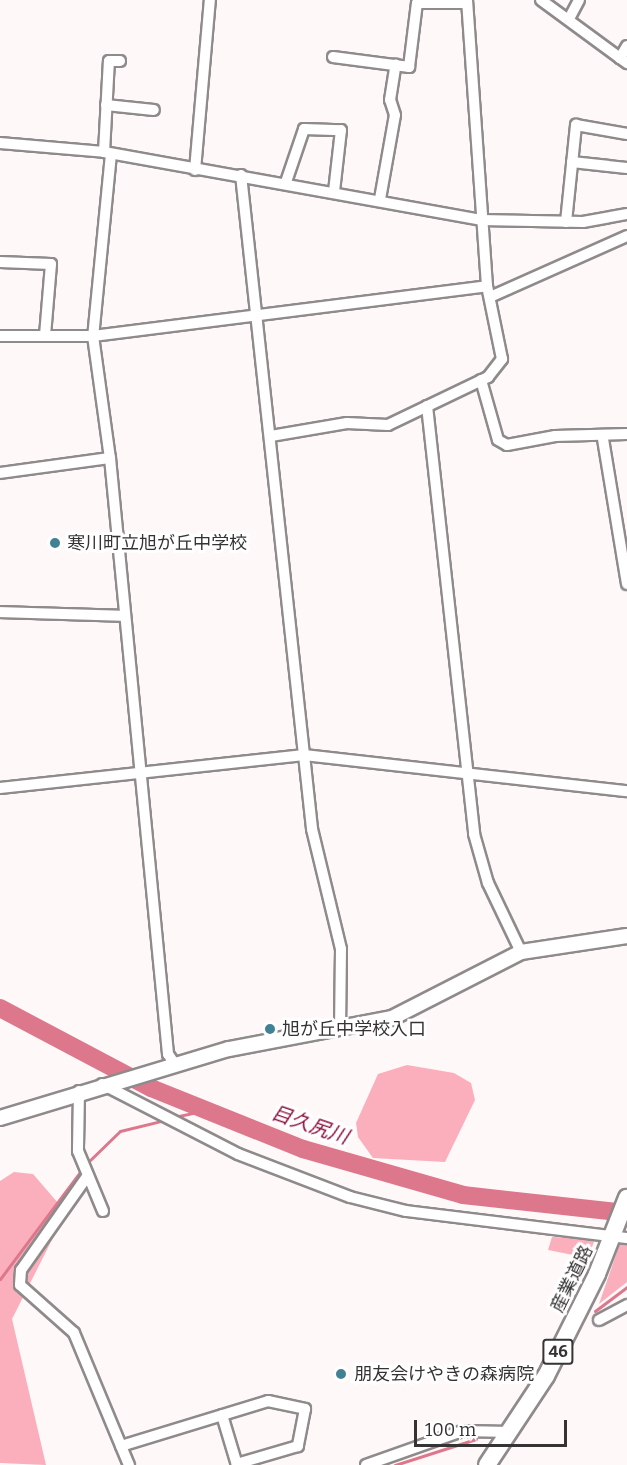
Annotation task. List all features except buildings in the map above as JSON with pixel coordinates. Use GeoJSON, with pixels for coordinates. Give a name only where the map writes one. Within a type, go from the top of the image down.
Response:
{"type":"FeatureCollection","features":[{"type":"Feature","properties":{"kind":"main road","name":"46"},"geometry":{"type":"LineString","coordinates":[[618,1236],[627,1198]]}},
{"type":"Feature","properties":{"kind":"main road","name":"産業道路"},"geometry":{"type":"LineString","coordinates":[[487,1465],[546,1376],[618,1236]]}},
{"type":"Feature","properties":{"kind":"street"},"geometry":{"type":"LineString","coordinates":[[195,170],[210,0]]}},
{"type":"Feature","properties":{"kind":"street"},"geometry":{"type":"LineString","coordinates":[[541,0],[570,17],[623,61],[627,46]]}},
{"type":"Feature","properties":{"kind":"street"},"geometry":{"type":"LineString","coordinates":[[570,17],[579,0]]}},
{"type":"Feature","properties":{"kind":"street"},"geometry":{"type":"LineString","coordinates":[[271,436],[347,423],[388,425],[481,380],[502,360],[504,349],[488,292],[467,2],[417,3],[409,67],[333,57]]}},
{"type":"Feature","properties":{"kind":"street"},"geometry":{"type":"LineString","coordinates":[[120,61],[109,61],[106,105],[107,153],[93,336],[110,458],[123,616],[168,1065]]}},
{"type":"Feature","properties":{"kind":"street"},"geometry":{"type":"LineString","coordinates":[[380,199],[395,115],[390,100],[396,64]]}},
{"type":"Feature","properties":{"kind":"street"},"geometry":{"type":"LineString","coordinates":[[106,105],[154,110]]}},
{"type":"Feature","properties":{"kind":"street"},"geometry":{"type":"LineString","coordinates":[[566,222],[576,125],[627,134]]}},
{"type":"Feature","properties":{"kind":"street"},"geometry":{"type":"LineString","coordinates":[[286,182],[304,129],[341,130],[334,191]]}},
{"type":"Feature","properties":{"kind":"street"},"geometry":{"type":"LineString","coordinates":[[0,143],[107,153],[195,170],[286,182],[481,220],[566,222],[627,214]]}},
{"type":"Feature","properties":{"kind":"street"},"geometry":{"type":"LineString","coordinates":[[572,162],[627,168]]}},
{"type":"Feature","properties":{"kind":"street"},"geometry":{"type":"LineString","coordinates":[[241,176],[316,849],[340,943],[340,1030]]}},
{"type":"Feature","properties":{"kind":"street"},"geometry":{"type":"LineString","coordinates":[[0,336],[93,336],[256,315],[488,292],[627,236]]}},
{"type":"Feature","properties":{"kind":"street"},"geometry":{"type":"LineString","coordinates":[[0,262],[51,264],[45,336]]}},
{"type":"Feature","properties":{"kind":"street"},"geometry":{"type":"LineString","coordinates":[[481,380],[498,440],[507,445],[555,436],[603,439],[627,434]]}},
{"type":"Feature","properties":{"kind":"street"},"geometry":{"type":"LineString","coordinates":[[426,406],[469,773],[474,834],[488,883],[520,952]]}},
{"type":"Feature","properties":{"kind":"street"},"geometry":{"type":"LineString","coordinates":[[603,439],[627,584]]}},
{"type":"Feature","properties":{"kind":"street"},"geometry":{"type":"LineString","coordinates":[[0,473],[110,458]]}},
{"type":"Feature","properties":{"kind":"street"},"geometry":{"type":"LineString","coordinates":[[0,612],[123,616]]}},
{"type":"Feature","properties":{"kind":"street"},"geometry":{"type":"LineString","coordinates":[[0,788],[140,775],[304,755],[627,791]]}},
{"type":"Feature","properties":{"kind":"street"},"geometry":{"type":"LineString","coordinates":[[0,1118],[104,1083],[168,1065],[340,1030],[419,1007],[520,952],[627,936]]}},
{"type":"Feature","properties":{"kind":"street"},"geometry":{"type":"LineString","coordinates":[[104,1083],[238,1154],[350,1197],[418,1213],[618,1236]]}},
{"type":"Feature","properties":{"kind":"street"},"geometry":{"type":"LineString","coordinates":[[79,1091],[76,1128],[86,1178],[103,1211]]}},
{"type":"Feature","properties":{"kind":"street"},"geometry":{"type":"LineString","coordinates":[[86,1178],[21,1270],[20,1285],[74,1334],[129,1465]]}},
{"type":"Feature","properties":{"kind":"street"},"geometry":{"type":"LineString","coordinates":[[599,1320],[627,1305]]}},
{"type":"Feature","properties":{"kind":"street"},"geometry":{"type":"LineString","coordinates":[[121,1446],[222,1415],[268,1401],[305,1408],[298,1446],[237,1464],[222,1415]]}},
{"type":"Feature","properties":{"kind":"street"},"geometry":{"type":"LineString","coordinates":[[366,1465],[462,1431],[511,1432]]}},
{"type":"Feature","properties":{"kind":"shaded area"},"geometry":{"type":"Polygon","coordinates":[[[407,1065],[454,1073],[471,1083],[475,1100],[445,1162],[373,1158],[358,1137],[356,1123],[378,1074],[407,1065]]]}},
{"type":"Feature","properties":{"kind":"shaded area"},"geometry":{"type":"Polygon","coordinates":[[[14,1172],[33,1174],[58,1203],[60,1224],[12,1319],[46,1465],[0,1463],[0,1181],[14,1172]]]}},
{"type":"Feature","properties":{"kind":"shaded area"},"geometry":{"type":"Polygon","coordinates":[[[552,1237],[595,1239],[585,1266],[576,1264],[578,1256],[548,1250],[552,1237]]]}},
{"type":"Feature","properties":{"kind":"shaded area"},"geometry":{"type":"Polygon","coordinates":[[[627,1241],[627,1282],[599,1304],[620,1243],[627,1241]]]}},
{"type":"Feature","properties":{"kind":"waterway","name":"目久尻川"},"geometry":{"type":"LineString","coordinates":[[0,1008],[151,1088],[303,1149],[463,1195],[627,1213]]}},
{"type":"Feature","properties":{"kind":"waterway"},"geometry":{"type":"LineString","coordinates":[[174,1117],[206,1110]]}},
{"type":"Feature","properties":{"kind":"waterway"},"geometry":{"type":"LineString","coordinates":[[87,1163],[120,1131],[165,1120]]}},
{"type":"Feature","properties":{"kind":"waterway"},"geometry":{"type":"LineString","coordinates":[[0,1279],[83,1168]]}},
{"type":"Feature","properties":{"kind":"waterway"},"geometry":{"type":"LineString","coordinates":[[595,1311],[627,1287]]}},
{"type":"Feature","properties":{"kind":"waterway"},"geometry":{"type":"LineString","coordinates":[[395,1465],[476,1439]]}},
{"type":"Feature","properties":{"kind":"place","name":"寒川町立旭が丘中学校"},"geometry":{"type":"Point","coordinates":[55,543]}},
{"type":"Feature","properties":{"kind":"place","name":"旭が丘中学校入口"},"geometry":{"type":"Point","coordinates":[270,1029]}},
{"type":"Feature","properties":{"kind":"place","name":"朋友会けやきの森病院"},"geometry":{"type":"Point","coordinates":[341,1374]}}]}
